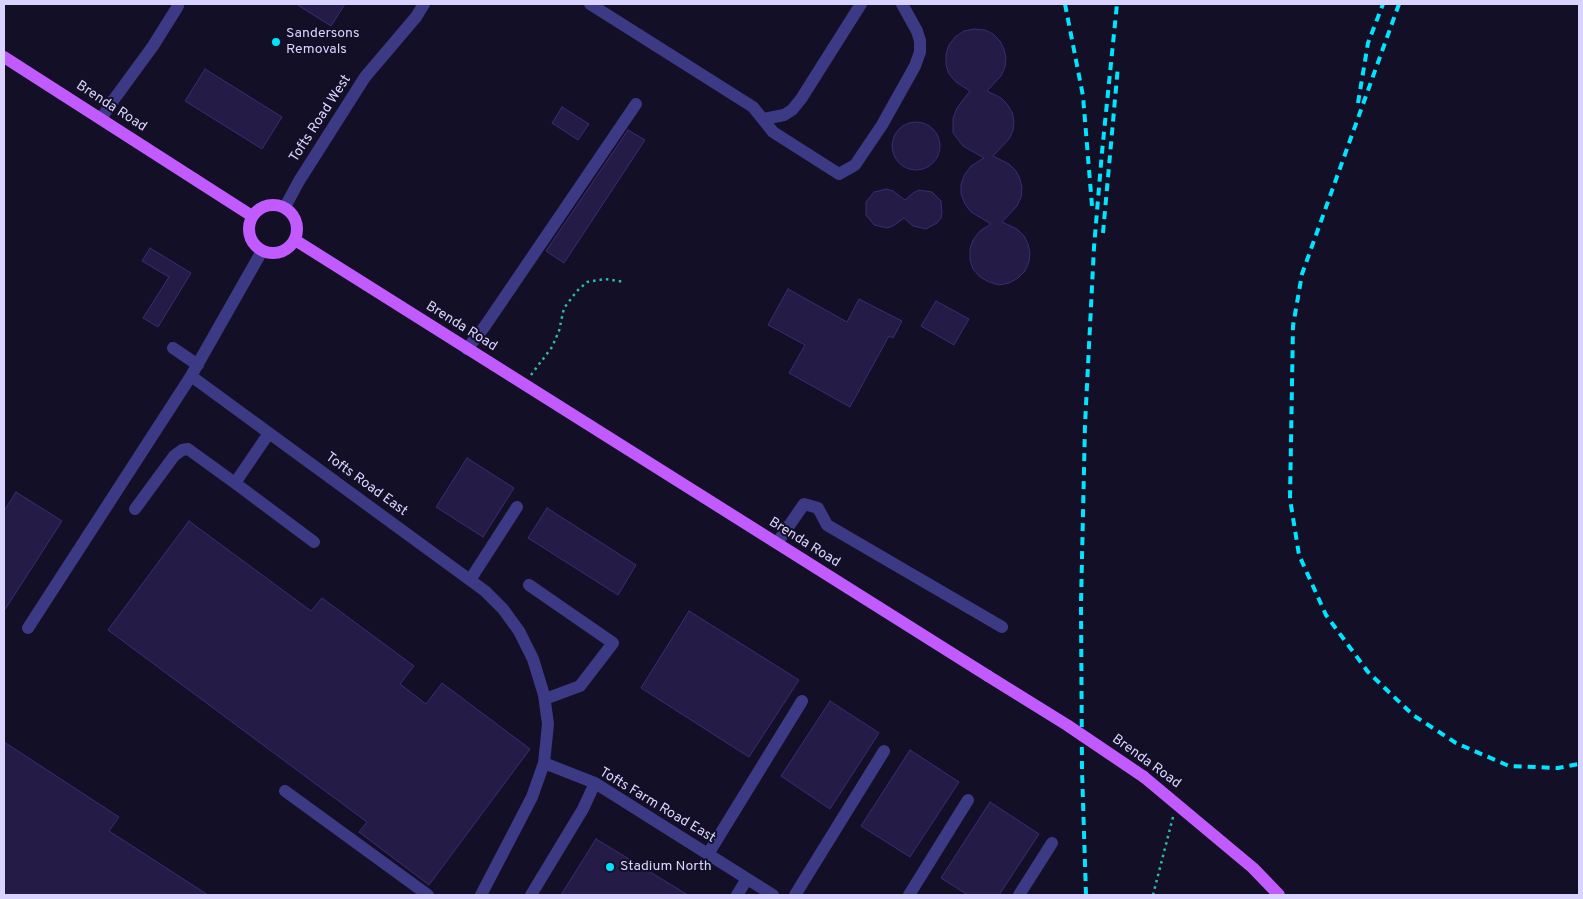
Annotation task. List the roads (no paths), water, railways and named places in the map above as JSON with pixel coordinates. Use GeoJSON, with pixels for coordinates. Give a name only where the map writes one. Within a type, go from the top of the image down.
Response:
{"type":"FeatureCollection","features":[{"type":"Feature","properties":{"kind":"main road","name":"Brenda Road"},"geometry":{"type":"LineString","coordinates":[[4,57],[252,216]]}},
{"type":"Feature","properties":{"kind":"main road"},"geometry":{"type":"LineString","coordinates":[[273,204],[285,207],[294,216],[298,226],[295,240],[287,249],[273,254],[262,251],[250,237],[248,227],[252,216],[259,208],[273,204]]}},
{"type":"Feature","properties":{"kind":"main road","name":"Brenda Road"},"geometry":{"type":"LineString","coordinates":[[295,240],[1067,725],[1144,777],[1177,803],[1253,868],[1279,895]]}},
{"type":"Feature","properties":{"kind":"street"},"geometry":{"type":"LineString","coordinates":[[590,4],[753,107],[774,132],[839,174],[850,169],[855,164],[882,125],[915,66],[920,52],[920,41],[902,4]]}},
{"type":"Feature","properties":{"kind":"street"},"geometry":{"type":"LineString","coordinates":[[764,120],[784,115],[792,110],[801,99],[861,4]]}},
{"type":"Feature","properties":{"kind":"street"},"geometry":{"type":"LineString","coordinates":[[102,119],[112,102],[153,46],[178,6]]}},
{"type":"Feature","properties":{"kind":"street","name":"Tofts Road West"},"geometry":{"type":"LineString","coordinates":[[285,207],[299,181],[366,77],[418,6]]}},
{"type":"Feature","properties":{"kind":"street"},"geometry":{"type":"LineString","coordinates":[[467,348],[490,318],[636,104]]}},
{"type":"Feature","properties":{"kind":"street"},"geometry":{"type":"LineString","coordinates":[[28,628],[192,376],[262,251]]}},
{"type":"Feature","properties":{"kind":"street"},"geometry":{"type":"LineString","coordinates":[[173,348],[198,365]]}},
{"type":"Feature","properties":{"kind":"street","name":"Tofts Road East"},"geometry":{"type":"LineString","coordinates":[[192,376],[485,591],[503,609],[519,631],[533,659],[545,699],[548,724],[544,763]]}},
{"type":"Feature","properties":{"kind":"street"},"geometry":{"type":"LineString","coordinates":[[235,483],[270,434]]}},
{"type":"Feature","properties":{"kind":"street"},"geometry":{"type":"LineString","coordinates":[[135,510],[174,456],[182,450],[188,449],[314,542]]}},
{"type":"Feature","properties":{"kind":"street"},"geometry":{"type":"LineString","coordinates":[[777,543],[804,504],[818,508],[827,524],[1002,627]]}},
{"type":"Feature","properties":{"kind":"street"},"geometry":{"type":"LineString","coordinates":[[470,580],[517,507]]}},
{"type":"Feature","properties":{"kind":"street"},"geometry":{"type":"LineString","coordinates":[[529,585],[613,643],[580,686],[545,699]]}},
{"type":"Feature","properties":{"kind":"street"},"geometry":{"type":"LineString","coordinates":[[708,854],[802,701]]}},
{"type":"Feature","properties":{"kind":"street"},"geometry":{"type":"LineString","coordinates":[[795,895],[884,751]]}},
{"type":"Feature","properties":{"kind":"street"},"geometry":{"type":"LineString","coordinates":[[481,895],[518,824],[544,763]]}},
{"type":"Feature","properties":{"kind":"street","name":"Tofts Farm Road East"},"geometry":{"type":"LineString","coordinates":[[544,763],[595,783],[774,895]]}},
{"type":"Feature","properties":{"kind":"street"},"geometry":{"type":"LineString","coordinates":[[531,895],[583,809],[595,783]]}},
{"type":"Feature","properties":{"kind":"street"},"geometry":{"type":"LineString","coordinates":[[285,791],[428,895]]}},
{"type":"Feature","properties":{"kind":"street"},"geometry":{"type":"LineString","coordinates":[[909,895],[968,800]]}},
{"type":"Feature","properties":{"kind":"street"},"geometry":{"type":"LineString","coordinates":[[1019,895],[1052,843]]}},
{"type":"Feature","properties":{"kind":"street"},"geometry":{"type":"LineString","coordinates":[[737,895],[747,879]]}},
{"type":"Feature","properties":{"kind":"railway"},"geometry":{"type":"LineString","coordinates":[[1065,4],[1083,96],[1092,206]]}},
{"type":"Feature","properties":{"kind":"railway"},"geometry":{"type":"LineString","coordinates":[[1086,895],[1082,770],[1081,603],[1085,425],[1094,247],[1117,4]]}},
{"type":"Feature","properties":{"kind":"railway"},"geometry":{"type":"LineString","coordinates":[[1358,103],[1368,43],[1383,4]]}},
{"type":"Feature","properties":{"kind":"railway"},"geometry":{"type":"LineString","coordinates":[[1399,4],[1302,274],[1293,326],[1290,499],[1299,555],[1326,615],[1368,672],[1413,715],[1456,743],[1509,766],[1558,768],[1579,764]]}},
{"type":"Feature","properties":{"kind":"railway"},"geometry":{"type":"LineString","coordinates":[[1103,233],[1118,66]]}},
{"type":"Feature","properties":{"kind":"place","name":"Sandersons Removals"},"geometry":{"type":"Point","coordinates":[276,42]}},
{"type":"Feature","properties":{"kind":"place","name":"Stadium North"},"geometry":{"type":"Point","coordinates":[610,867]}}]}
